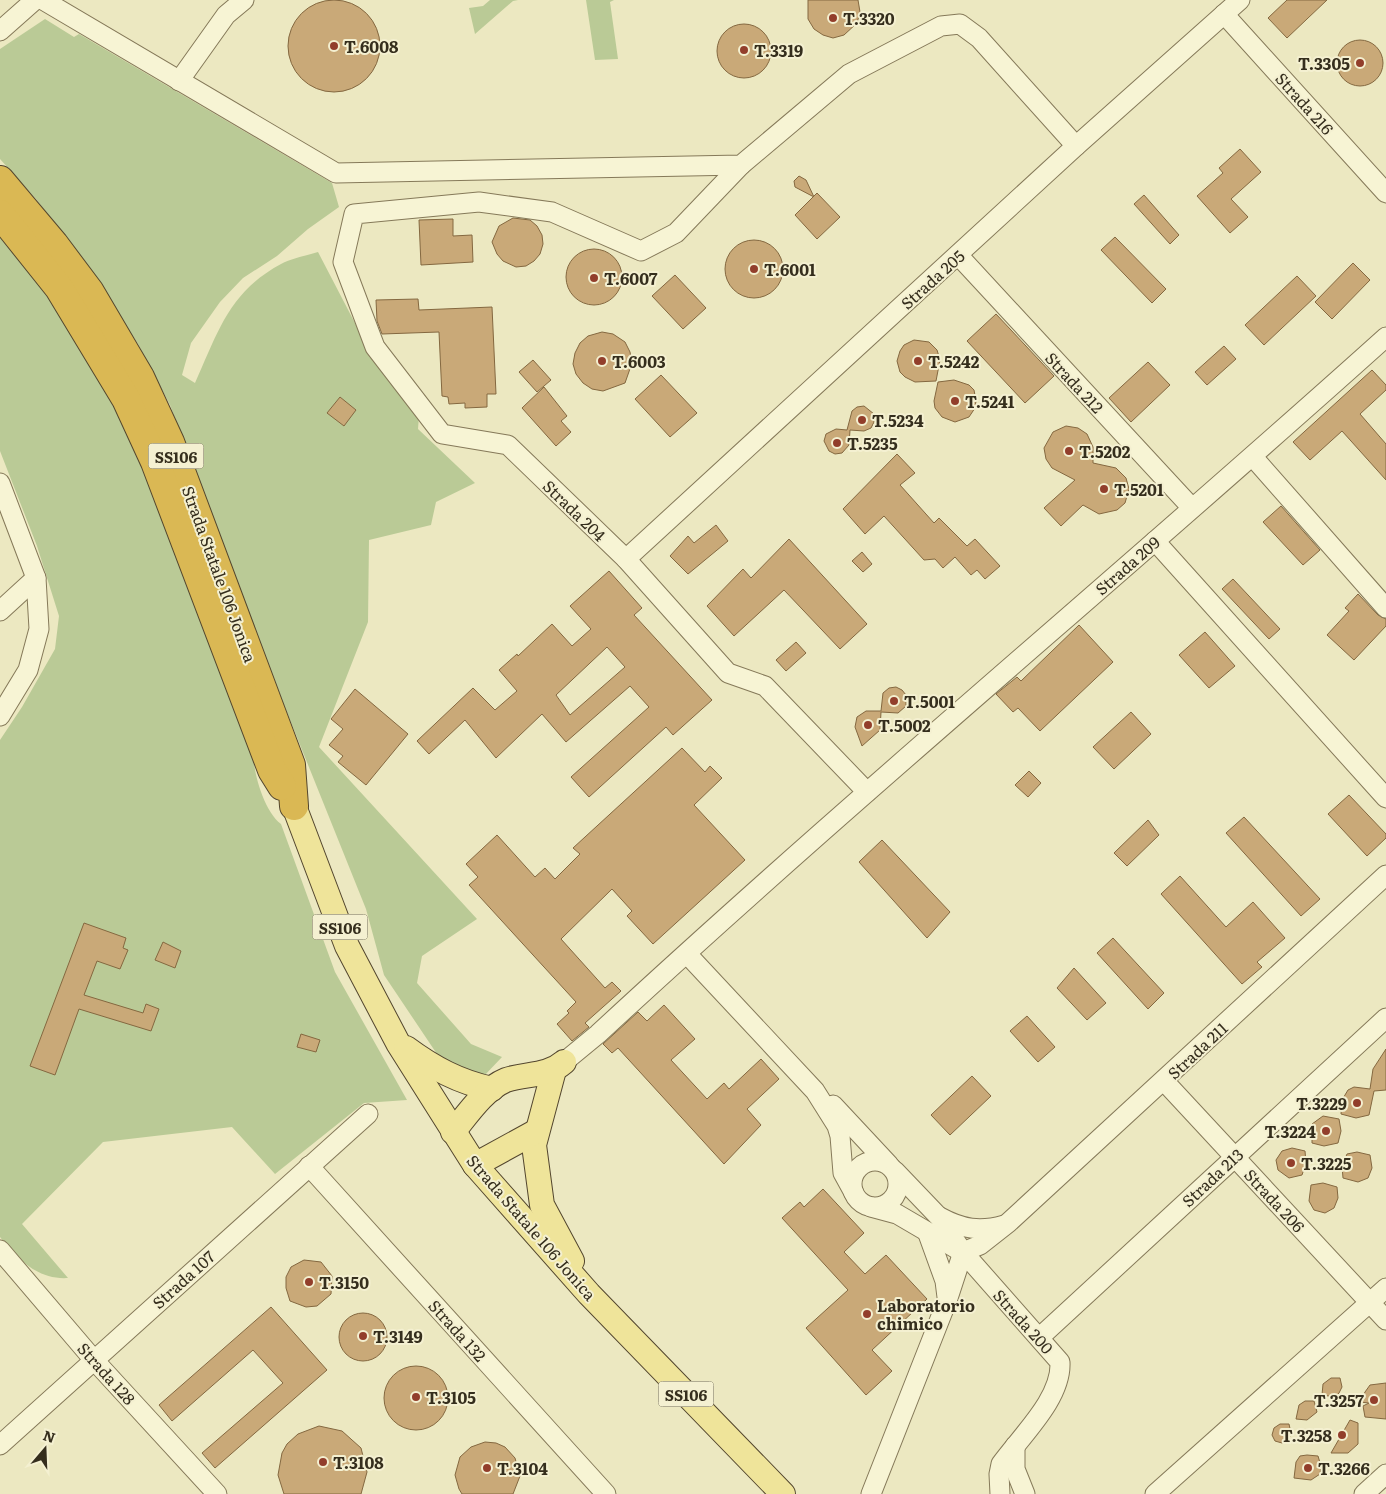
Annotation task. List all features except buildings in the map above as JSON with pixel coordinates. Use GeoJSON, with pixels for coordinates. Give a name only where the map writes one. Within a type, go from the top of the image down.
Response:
{"type":"FeatureCollection","features":[{"type":"Feature","properties":{"kind":"highway","name":"Strada Statale 106 Jonica"},"geometry":{"type":"LineString","coordinates":[[0,180],[54,244],[90,292],[140,377],[170,442],[291,765],[294,806]]}},
{"type":"Feature","properties":{"kind":"highway","name":"Strada Statale 106 Jonica"},"geometry":{"type":"LineString","coordinates":[[0,214],[59,288],[126,399],[155,462],[272,770],[294,806]]}},
{"type":"Feature","properties":{"kind":"main road","name":"Strada Statale 106 Jonica"},"geometry":{"type":"LineString","coordinates":[[294,806],[347,946],[398,1043],[453,1132],[476,1165],[590,1294],[783,1494]]}},
{"type":"Feature","properties":{"kind":"main road"},"geometry":{"type":"LineString","coordinates":[[398,1043],[434,1068],[450,1076],[467,1084],[492,1090]]}},
{"type":"Feature","properties":{"kind":"main road"},"geometry":{"type":"LineString","coordinates":[[453,1132],[477,1102],[505,1080],[559,1066]]}},
{"type":"Feature","properties":{"kind":"main road"},"geometry":{"type":"LineString","coordinates":[[559,1066],[534,1145],[542,1205],[590,1294]]}},
{"type":"Feature","properties":{"kind":"main road"},"geometry":{"type":"LineString","coordinates":[[476,1165],[537,1131]]}},
{"type":"Feature","properties":{"kind":"lane"},"geometry":{"type":"LineString","coordinates":[[0,31],[34,0]]}},
{"type":"Feature","properties":{"kind":"lane"},"geometry":{"type":"LineString","coordinates":[[43,0],[336,174],[741,165],[849,74],[941,26],[960,24],[979,38],[1076,146]]}},
{"type":"Feature","properties":{"kind":"lane"},"geometry":{"type":"LineString","coordinates":[[179,81],[226,16],[244,0]]}},
{"type":"Feature","properties":{"kind":"lane","name":"Strada 205"},"geometry":{"type":"LineString","coordinates":[[626,559],[1076,146],[1240,0]]}},
{"type":"Feature","properties":{"kind":"lane","name":"Strada 216"},"geometry":{"type":"LineString","coordinates":[[1224,14],[1386,193]]}},
{"type":"Feature","properties":{"kind":"lane","name":"Strada 204"},"geometry":{"type":"LineString","coordinates":[[741,165],[676,233],[641,251],[552,212],[479,202],[354,214],[343,262],[375,347],[442,434],[508,445],[626,559],[728,673],[765,686],[866,792]]}},
{"type":"Feature","properties":{"kind":"lane","name":"Strada 212"},"geometry":{"type":"LineString","coordinates":[[958,255],[1192,508]]}},
{"type":"Feature","properties":{"kind":"lane","name":"Strada 209"},"geometry":{"type":"LineString","coordinates":[[559,1066],[598,1034],[866,792],[1253,457],[1386,337]]}},
{"type":"Feature","properties":{"kind":"lane"},"geometry":{"type":"LineString","coordinates":[[1253,457],[1386,608]]}},
{"type":"Feature","properties":{"kind":"lane"},"geometry":{"type":"LineString","coordinates":[[0,483],[36,578],[39,629],[28,670],[0,716]]}},
{"type":"Feature","properties":{"kind":"lane"},"geometry":{"type":"LineString","coordinates":[[1155,541],[1386,798]]}},
{"type":"Feature","properties":{"kind":"lane"},"geometry":{"type":"LineString","coordinates":[[0,611],[36,578]]}},
{"type":"Feature","properties":{"kind":"lane","name":"Strada 211"},"geometry":{"type":"LineString","coordinates":[[963,1252],[980,1246],[1008,1224],[1386,875]]}},
{"type":"Feature","properties":{"kind":"lane"},"geometry":{"type":"LineString","coordinates":[[687,954],[814,1091],[837,1126],[840,1136],[843,1173],[854,1193],[864,1204],[897,1214],[928,1234],[963,1252]]}},
{"type":"Feature","properties":{"kind":"lane","name":"Strada 213"},"geometry":{"type":"LineString","coordinates":[[1040,1337],[1386,1018]]}},
{"type":"Feature","properties":{"kind":"lane","name":"Strada 206"},"geometry":{"type":"LineString","coordinates":[[1164,1081],[1386,1320]]}},
{"type":"Feature","properties":{"kind":"lane"},"geometry":{"type":"LineString","coordinates":[[814,1091],[830,1101],[939,1217],[963,1252]]}},
{"type":"Feature","properties":{"kind":"lane","name":"Strada 107"},"geometry":{"type":"LineString","coordinates":[[0,1445],[93,1359],[368,1114]]}},
{"type":"Feature","properties":{"kind":"lane"},"geometry":{"type":"LineString","coordinates":[[854,1193],[853,1178],[861,1166],[875,1161],[892,1168],[898,1186],[893,1200],[886,1205],[871,1207]]}},
{"type":"Feature","properties":{"kind":"lane","name":"Strada 132"},"geometry":{"type":"LineString","coordinates":[[309,1166],[606,1494]]}},
{"type":"Feature","properties":{"kind":"lane","name":"Strada 211"},"geometry":{"type":"LineString","coordinates":[[939,1217],[969,1229],[981,1230],[1008,1224]]}},
{"type":"Feature","properties":{"kind":"lane"},"geometry":{"type":"LineString","coordinates":[[928,1234],[945,1281],[947,1301]]}},
{"type":"Feature","properties":{"kind":"lane","name":"Strada 128"},"geometry":{"type":"LineString","coordinates":[[0,1250],[93,1359],[217,1494]]}},
{"type":"Feature","properties":{"kind":"lane"},"geometry":{"type":"LineString","coordinates":[[871,1494],[947,1301],[963,1252]]}},
{"type":"Feature","properties":{"kind":"lane","name":"Strada 200"},"geometry":{"type":"LineString","coordinates":[[963,1252],[1040,1337],[1060,1362],[1061,1373],[1048,1401],[1001,1464],[999,1474],[1000,1494]]}},
{"type":"Feature","properties":{"kind":"lane"},"geometry":{"type":"LineString","coordinates":[[1156,1494],[1386,1288]]}},
{"type":"Feature","properties":{"kind":"lane"},"geometry":{"type":"LineString","coordinates":[[1016,1446],[1015,1470],[1025,1494]]}},
{"type":"Feature","properties":{"kind":"lane"},"geometry":{"type":"LineString","coordinates":[[1364,1494],[1386,1474]]}},
{"type":"Feature","properties":{"kind":"green space"},"geometry":{"type":"Polygon","coordinates":[[[490,0],[518,0],[513,1],[475,34],[469,8],[483,6],[490,0]]]}},
{"type":"Feature","properties":{"kind":"green space"},"geometry":{"type":"Polygon","coordinates":[[[586,0],[614,0],[610,2],[618,59],[595,60],[586,0]]]}},
{"type":"Feature","properties":{"kind":"green space"},"geometry":{"type":"Polygon","coordinates":[[[45,19],[74,37],[79,34],[332,183],[339,207],[308,229],[277,256],[243,278],[220,302],[191,343],[182,375],[195,383],[227,315],[249,287],[263,275],[281,264],[318,252],[369,350],[419,416],[418,429],[475,483],[436,502],[431,525],[369,540],[368,622],[319,747],[477,919],[422,956],[417,983],[471,1044],[502,1057],[484,1076],[441,1060],[384,975],[366,909],[286,710],[170,405],[138,344],[90,270],[36,199],[0,159],[0,49],[45,19]]]}},
{"type":"Feature","properties":{"kind":"green space"},"geometry":{"type":"Polygon","coordinates":[[[0,237],[46,293],[102,383],[132,441],[166,523],[254,761],[262,795],[271,812],[281,824],[335,972],[407,1100],[364,1103],[275,1174],[232,1127],[103,1142],[22,1224],[68,1278],[47,1276],[38,1272],[21,1260],[0,1237],[0,740],[22,707],[55,649],[59,616],[37,546],[0,451],[0,237]]]}},
{"type":"Feature","properties":{"kind":"place","name":"T.3320"},"geometry":{"type":"Point","coordinates":[833,18]}},
{"type":"Feature","properties":{"kind":"place","name":"T.6008"},"geometry":{"type":"Point","coordinates":[334,46]}},
{"type":"Feature","properties":{"kind":"place","name":"T.3319"},"geometry":{"type":"Point","coordinates":[744,50]}},
{"type":"Feature","properties":{"kind":"place","name":"T.3305"},"geometry":{"type":"Point","coordinates":[1360,63]}},
{"type":"Feature","properties":{"kind":"place","name":"T.6001"},"geometry":{"type":"Point","coordinates":[754,269]}},
{"type":"Feature","properties":{"kind":"place","name":"T.6007"},"geometry":{"type":"Point","coordinates":[594,278]}},
{"type":"Feature","properties":{"kind":"place","name":"T.6003"},"geometry":{"type":"Point","coordinates":[602,361]}},
{"type":"Feature","properties":{"kind":"place","name":"T.5242"},"geometry":{"type":"Point","coordinates":[918,361]}},
{"type":"Feature","properties":{"kind":"place","name":"T.5241"},"geometry":{"type":"Point","coordinates":[955,401]}},
{"type":"Feature","properties":{"kind":"place","name":"T.5234"},"geometry":{"type":"Point","coordinates":[862,420]}},
{"type":"Feature","properties":{"kind":"place","name":"T.5235"},"geometry":{"type":"Point","coordinates":[837,443]}},
{"type":"Feature","properties":{"kind":"place","name":"T.5202"},"geometry":{"type":"Point","coordinates":[1069,451]}},
{"type":"Feature","properties":{"kind":"place","name":"T.5201"},"geometry":{"type":"Point","coordinates":[1104,489]}},
{"type":"Feature","properties":{"kind":"place","name":"T.5001"},"geometry":{"type":"Point","coordinates":[894,701]}},
{"type":"Feature","properties":{"kind":"place","name":"T.5002"},"geometry":{"type":"Point","coordinates":[868,725]}},
{"type":"Feature","properties":{"kind":"place","name":"T.3229"},"geometry":{"type":"Point","coordinates":[1357,1103]}},
{"type":"Feature","properties":{"kind":"place","name":"T.3224"},"geometry":{"type":"Point","coordinates":[1326,1131]}},
{"type":"Feature","properties":{"kind":"place","name":"T.3225"},"geometry":{"type":"Point","coordinates":[1291,1163]}},
{"type":"Feature","properties":{"kind":"place","name":"T.3150"},"geometry":{"type":"Point","coordinates":[309,1282]}},
{"type":"Feature","properties":{"kind":"place","name":"Laboratorio chimico"},"geometry":{"type":"Point","coordinates":[867,1314]}},
{"type":"Feature","properties":{"kind":"place","name":"T.3149"},"geometry":{"type":"Point","coordinates":[363,1336]}},
{"type":"Feature","properties":{"kind":"place","name":"T.3105"},"geometry":{"type":"Point","coordinates":[416,1397]}},
{"type":"Feature","properties":{"kind":"place","name":"T.3257"},"geometry":{"type":"Point","coordinates":[1374,1400]}},
{"type":"Feature","properties":{"kind":"place","name":"T.3258"},"geometry":{"type":"Point","coordinates":[1342,1435]}},
{"type":"Feature","properties":{"kind":"place","name":"T.3108"},"geometry":{"type":"Point","coordinates":[323,1462]}},
{"type":"Feature","properties":{"kind":"place","name":"T.3104"},"geometry":{"type":"Point","coordinates":[487,1468]}},
{"type":"Feature","properties":{"kind":"place","name":"T.3266"},"geometry":{"type":"Point","coordinates":[1308,1468]}}]}
